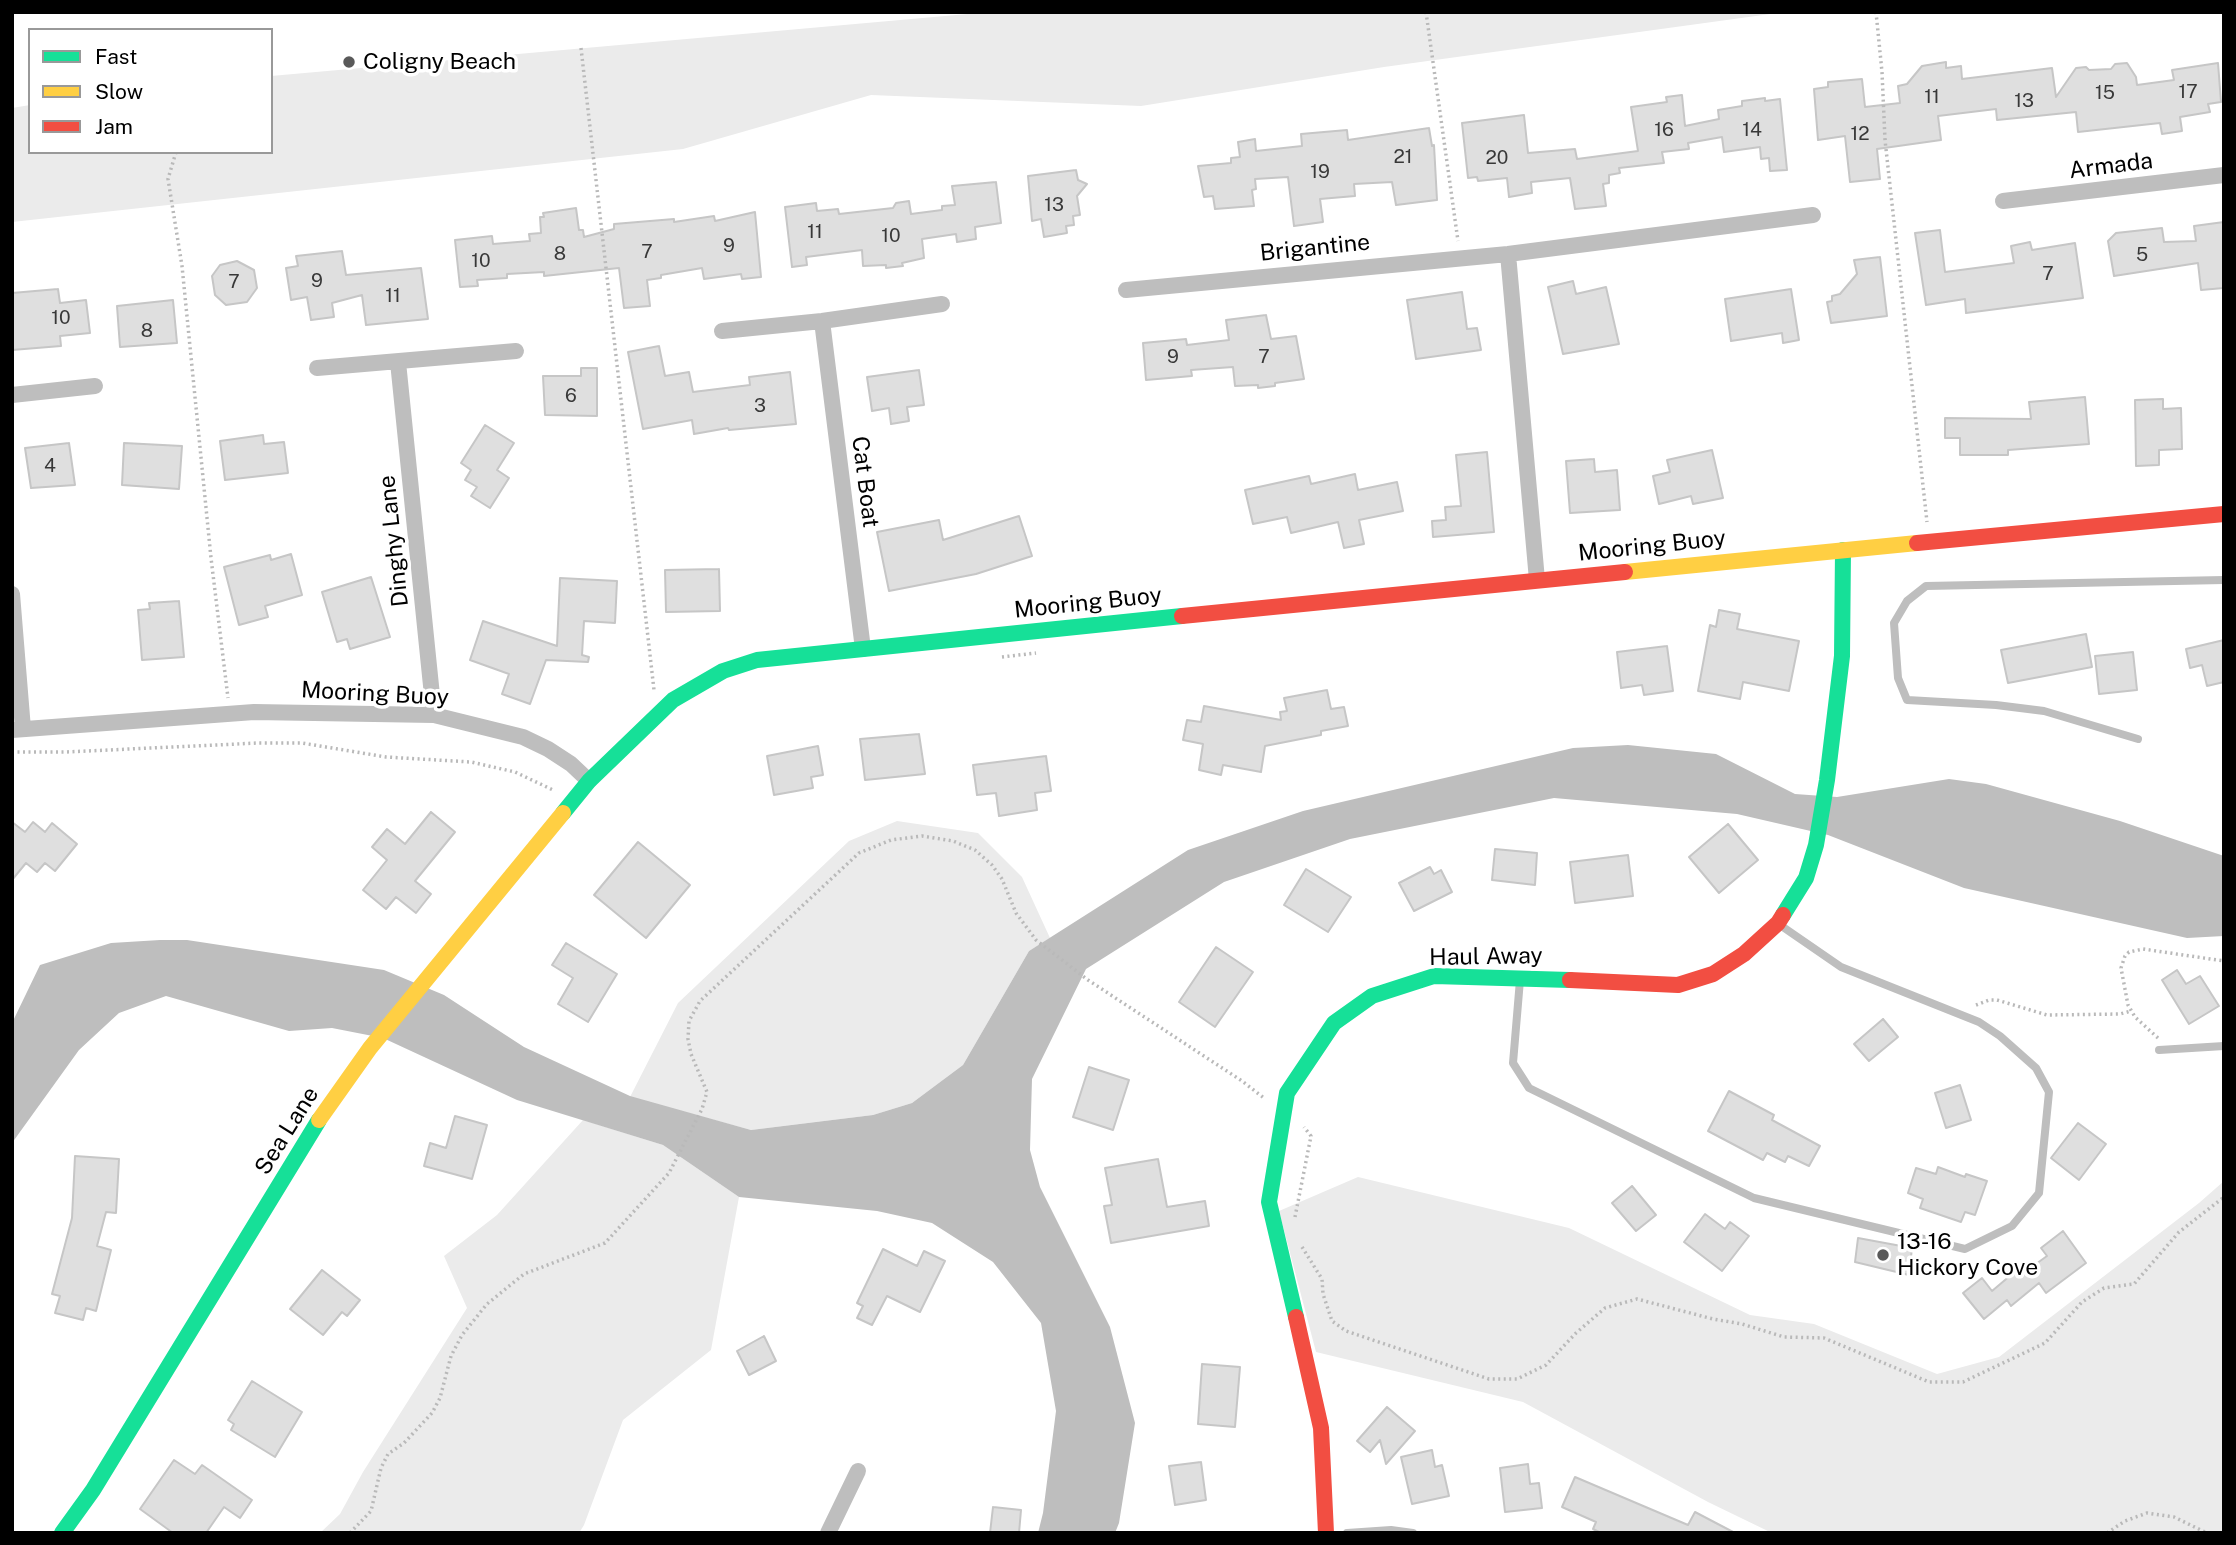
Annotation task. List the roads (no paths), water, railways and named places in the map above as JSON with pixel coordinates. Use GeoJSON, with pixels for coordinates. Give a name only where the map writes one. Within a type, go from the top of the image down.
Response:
{"type":"FeatureCollection","features":[{"type":"Feature","properties":{"kind":"street","name":"Armada"},"geometry":{"type":"LineString","coordinates":[[2003,201],[2224,175]]}},
{"type":"Feature","properties":{"kind":"street","name":"Brigantine"},"geometry":{"type":"LineString","coordinates":[[1126,290],[1508,254],[1813,215]]}},
{"type":"Feature","properties":{"kind":"street"},"geometry":{"type":"LineString","coordinates":[[1508,254],[1537,580]]}},
{"type":"Feature","properties":{"kind":"street"},"geometry":{"type":"LineString","coordinates":[[722,331],[822,321],[942,304]]}},
{"type":"Feature","properties":{"kind":"street","name":"Cat Boat"},"geometry":{"type":"LineString","coordinates":[[822,321],[863,649]]}},
{"type":"Feature","properties":{"kind":"street"},"geometry":{"type":"LineString","coordinates":[[317,368],[516,351]]}},
{"type":"Feature","properties":{"kind":"street","name":"Dinghy Lane"},"geometry":{"type":"LineString","coordinates":[[398,362],[434,715]]}},
{"type":"Feature","properties":{"kind":"street"},"geometry":{"type":"LineString","coordinates":[[12,396],[95,386]]}},
{"type":"Feature","properties":{"kind":"street","name":"Mooring Buoy"},"geometry":{"type":"LineString","coordinates":[[18,729],[230,714],[434,715],[523,737],[572,764],[589,781],[673,700],[723,671],[757,660],[1537,580],[2224,514]]}},
{"type":"Feature","properties":{"kind":"street","name":"Haul Away"},"geometry":{"type":"LineString","coordinates":[[1326,1533],[1321,1428],[1269,1202],[1287,1093],[1334,1023],[1372,996],[1434,976],[1520,977],[1678,985],[1713,974],[1744,954],[1778,923],[1806,878],[1816,845],[1842,656],[1843,550]]}},
{"type":"Feature","properties":{"kind":"street"},"geometry":{"type":"LineString","coordinates":[[12,594],[18,729]]}},
{"type":"Feature","properties":{"kind":"street","name":"Sea Lane"},"geometry":{"type":"LineString","coordinates":[[62,1533],[93,1490],[323,1113],[370,1048],[589,781]]}},
{"type":"Feature","properties":{"kind":"street"},"geometry":{"type":"LineString","coordinates":[[828,1533],[858,1471]]}},
{"type":"Feature","properties":{"kind":"lane"},"geometry":{"type":"LineString","coordinates":[[2138,739],[2044,711],[1907,699],[1898,678],[1894,623],[1907,601],[1926,586],[2224,580]]}},
{"type":"Feature","properties":{"kind":"lane"},"geometry":{"type":"LineString","coordinates":[[1520,977],[1513,1063],[1528,1087],[1754,1198],[1965,1249],[2012,1226],[2039,1193],[2049,1093],[2036,1068],[2000,1036],[1979,1022],[1841,967],[1778,923]]}},
{"type":"Feature","properties":{"kind":"lane"},"geometry":{"type":"LineString","coordinates":[[2159,1050],[2224,1046]]}},
{"type":"Feature","properties":{"kind":"lane"},"geometry":{"type":"LineString","coordinates":[[1347,1533],[1413,1533]]}},
{"type":"Feature","properties":{"kind":"place","name":"Coligny Beach"},"geometry":{"type":"Point","coordinates":[349,62]}},
{"type":"Feature","properties":{"kind":"place","name":"13-16 Hickory Cove"},"geometry":{"type":"Point","coordinates":[1883,1255]}}]}
